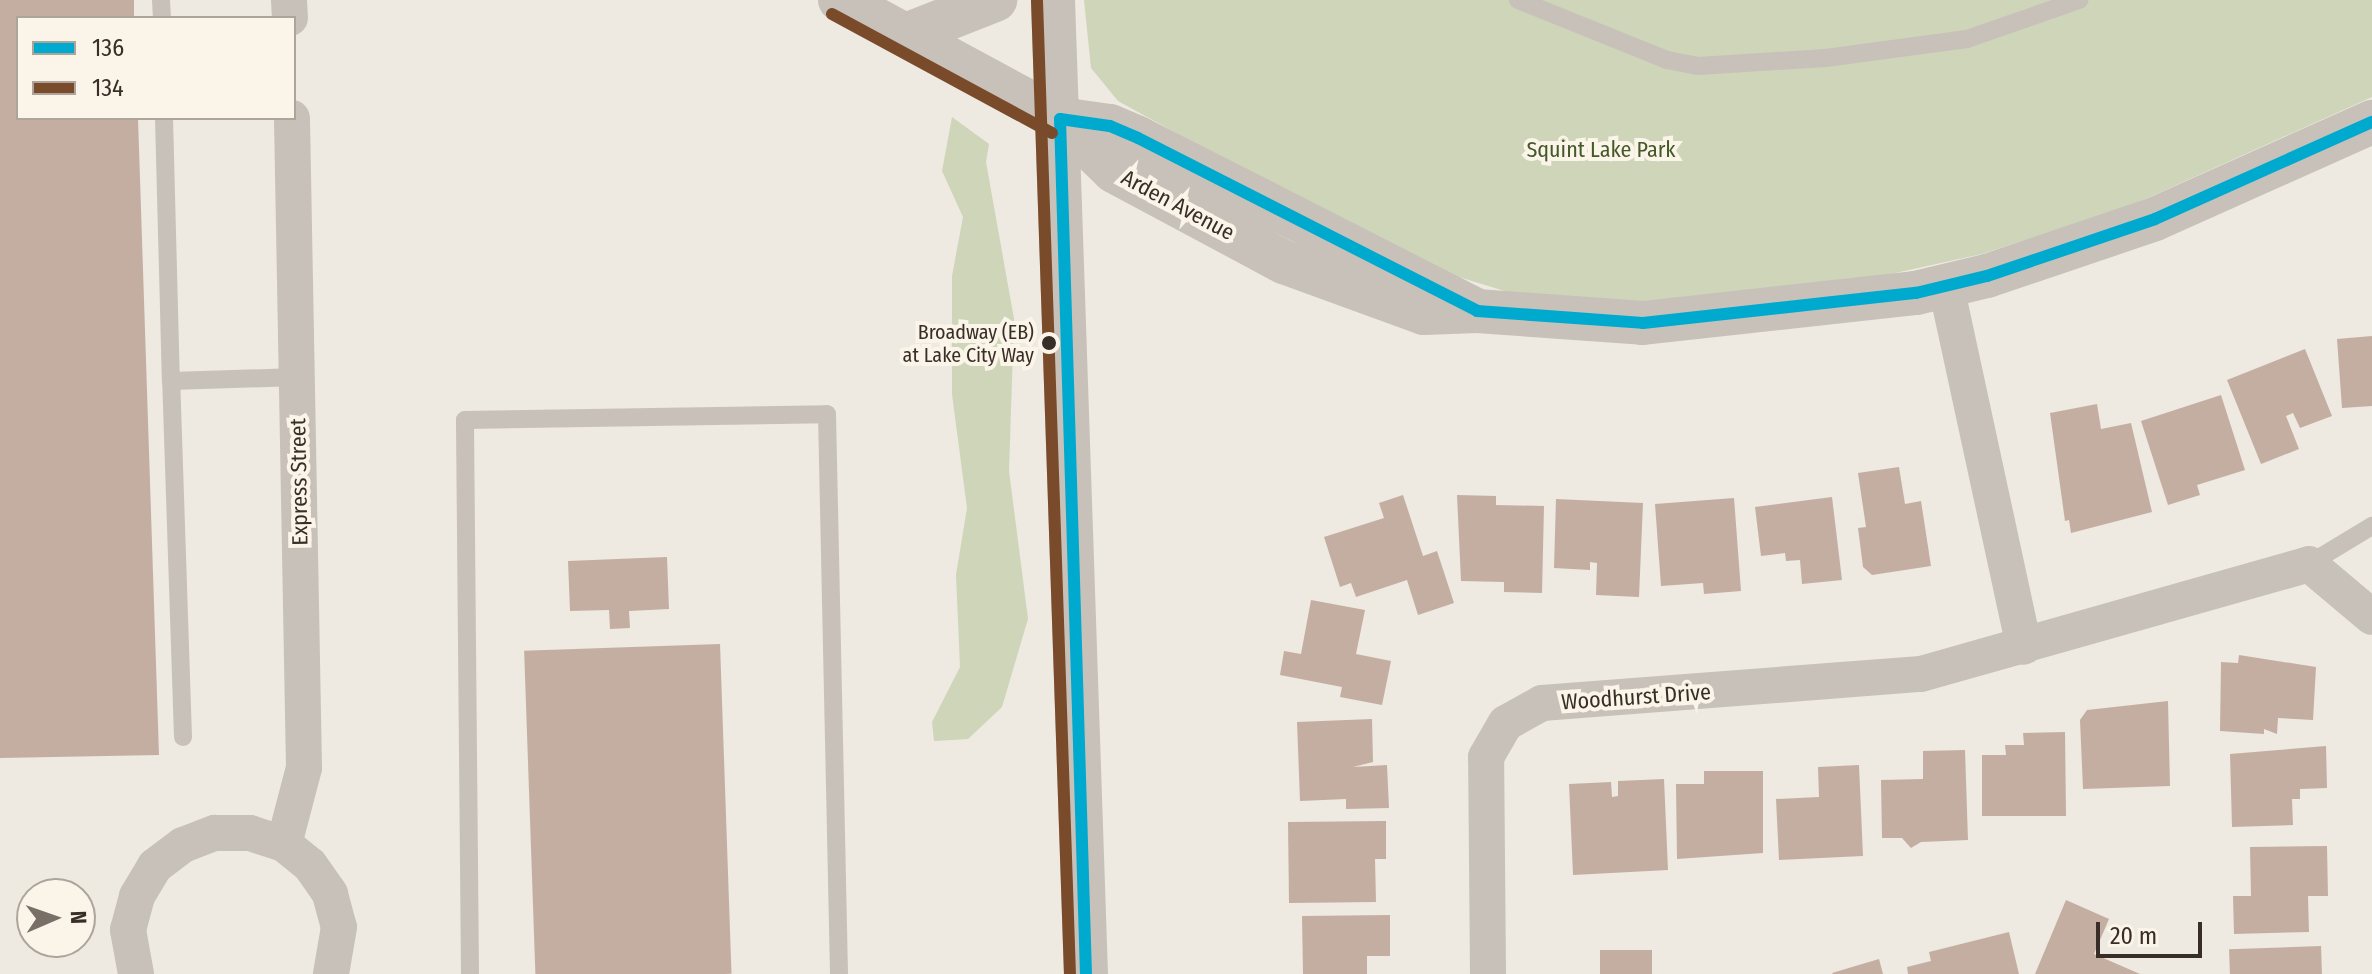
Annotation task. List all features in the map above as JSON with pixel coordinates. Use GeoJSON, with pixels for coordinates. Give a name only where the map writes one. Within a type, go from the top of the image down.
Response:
{"type":"FeatureCollection","features":[{"type":"Feature","properties":{"kind":"street"},"geometry":{"type":"LineString","coordinates":[[840,0],[1060,119]]}},
{"type":"Feature","properties":{"kind":"street"},"geometry":{"type":"LineString","coordinates":[[906,35],[995,0]]}},
{"type":"Feature","properties":{"kind":"street"},"geometry":{"type":"LineString","coordinates":[[1053,0],[1060,119],[1086,974]]}},
{"type":"Feature","properties":{"kind":"street","name":"Arden Avenue"},"geometry":{"type":"LineString","coordinates":[[1060,119],[1110,126],[1138,138],[1477,311],[1643,323],[1776,311],[1946,286],[2155,219],[2372,122]]}},
{"type":"Feature","properties":{"kind":"street","name":"Express Street"},"geometry":{"type":"LineString","coordinates":[[284,844],[304,768],[292,120]]}},
{"type":"Feature","properties":{"kind":"street"},"geometry":{"type":"LineString","coordinates":[[1946,286],[2024,647]]}},
{"type":"Feature","properties":{"kind":"street"},"geometry":{"type":"LineString","coordinates":[[2309,564],[2372,617]]}},
{"type":"Feature","properties":{"kind":"street","name":"Woodhurst Drive"},"geometry":{"type":"LineString","coordinates":[[1488,974],[1484,768],[1494,737],[1522,712],[1564,700],[1921,674],[2309,564]]}},
{"type":"Feature","properties":{"kind":"street"},"geometry":{"type":"LineString","coordinates":[[136,974],[128,930],[137,896],[155,866],[183,845],[215,833],[250,833],[284,844],[310,865],[330,894],[339,927],[331,974]]}},
{"type":"Feature","properties":{"kind":"lane"},"geometry":{"type":"LineString","coordinates":[[1518,0],[1667,60],[1698,66],[1826,58],[1967,39],[2079,0]]}},
{"type":"Feature","properties":{"kind":"lane"},"geometry":{"type":"LineString","coordinates":[[164,120],[183,737]]}},
{"type":"Feature","properties":{"kind":"lane"},"geometry":{"type":"LineString","coordinates":[[171,381],[297,377]]}},
{"type":"Feature","properties":{"kind":"lane"},"geometry":{"type":"LineString","coordinates":[[470,974],[465,420],[827,414],[839,974]]}},
{"type":"Feature","properties":{"kind":"lane"},"geometry":{"type":"LineString","coordinates":[[2309,564],[2372,526]]}},
{"type":"Feature","properties":{"kind":"green space","name":"Squint Lake Park"},"geometry":{"type":"Polygon","coordinates":[[[1084,0],[2372,0],[2372,97],[2132,205],[1982,254],[1863,280],[1626,303],[1508,292],[1449,274],[1383,247],[1118,101],[1091,68],[1084,0]]]}},
{"type":"Feature","properties":{"kind":"green space"},"geometry":{"type":"Polygon","coordinates":[[[952,117],[989,144],[986,162],[1014,319],[1009,471],[1028,619],[1002,707],[968,739],[934,741],[932,722],[960,667],[956,575],[967,508],[952,394],[952,276],[963,217],[942,171],[952,117]]]}},
{"type":"Feature","properties":{"kind":"building"},"geometry":{"type":"Polygon","coordinates":[[[0,0],[134,0],[134,16],[16,16],[16,120],[138,120],[159,755],[0,758],[0,0]]]}},
{"type":"Feature","properties":{"kind":"building"},"geometry":{"type":"Polygon","coordinates":[[[2372,336],[2372,406],[2342,408],[2337,339],[2372,336]]]}},
{"type":"Feature","properties":{"kind":"building"},"geometry":{"type":"Polygon","coordinates":[[[2305,349],[2332,416],[2300,428],[2293,413],[2286,416],[2299,449],[2261,464],[2227,380],[2305,349]]]}},
{"type":"Feature","properties":{"kind":"building"},"geometry":{"type":"Polygon","coordinates":[[[2221,395],[2245,470],[2197,485],[2200,495],[2168,505],[2141,421],[2221,395]]]}},
{"type":"Feature","properties":{"kind":"building"},"geometry":{"type":"Polygon","coordinates":[[[2097,404],[2101,429],[2131,423],[2152,512],[2071,533],[2069,520],[2065,521],[2050,413],[2097,404]]]}},
{"type":"Feature","properties":{"kind":"building"},"geometry":{"type":"Polygon","coordinates":[[[1899,467],[1905,504],[1921,501],[1931,566],[1872,575],[1863,567],[1858,528],[1866,527],[1858,473],[1899,467]]]}},
{"type":"Feature","properties":{"kind":"building"},"geometry":{"type":"Polygon","coordinates":[[[1403,495],[1423,556],[1437,551],[1454,603],[1418,615],[1407,580],[1356,597],[1351,583],[1340,587],[1324,537],[1384,518],[1379,503],[1403,495]]]}},
{"type":"Feature","properties":{"kind":"building"},"geometry":{"type":"Polygon","coordinates":[[[1457,495],[1496,496],[1496,505],[1544,506],[1542,593],[1504,592],[1504,582],[1461,581],[1457,495]]]}},
{"type":"Feature","properties":{"kind":"building"},"geometry":{"type":"Polygon","coordinates":[[[1832,497],[1842,580],[1802,584],[1800,560],[1786,561],[1785,553],[1761,556],[1755,507],[1832,497]]]}},
{"type":"Feature","properties":{"kind":"building"},"geometry":{"type":"Polygon","coordinates":[[[1734,498],[1741,591],[1704,594],[1703,583],[1661,586],[1655,504],[1734,498]]]}},
{"type":"Feature","properties":{"kind":"building"},"geometry":{"type":"Polygon","coordinates":[[[1556,499],[1643,503],[1639,597],[1596,595],[1597,563],[1590,562],[1590,570],[1554,568],[1556,499]]]}},
{"type":"Feature","properties":{"kind":"building"},"geometry":{"type":"Polygon","coordinates":[[[667,557],[669,609],[629,611],[630,628],[610,629],[609,610],[570,611],[568,561],[667,557]]]}},
{"type":"Feature","properties":{"kind":"building"},"geometry":{"type":"Polygon","coordinates":[[[1311,600],[1365,610],[1356,654],[1391,661],[1382,705],[1340,697],[1342,687],[1280,675],[1284,651],[1301,654],[1311,600]]]}},
{"type":"Feature","properties":{"kind":"building"},"geometry":{"type":"Polygon","coordinates":[[[720,644],[732,974],[535,974],[524,651],[720,644]]]}},
{"type":"Feature","properties":{"kind":"building"},"geometry":{"type":"Polygon","coordinates":[[[2239,655],[2316,667],[2313,720],[2278,718],[2277,734],[2264,729],[2264,734],[2220,731],[2221,662],[2238,663],[2239,655]]]}},
{"type":"Feature","properties":{"kind":"building"},"geometry":{"type":"Polygon","coordinates":[[[2168,701],[2170,786],[2083,789],[2080,720],[2087,710],[2168,701]]]}},
{"type":"Feature","properties":{"kind":"building"},"geometry":{"type":"Polygon","coordinates":[[[1372,719],[1373,762],[1353,767],[1387,765],[1389,808],[1346,809],[1346,799],[1300,801],[1297,722],[1372,719]]]}},
{"type":"Feature","properties":{"kind":"building"},"geometry":{"type":"Polygon","coordinates":[[[2065,732],[2066,816],[1982,816],[1982,755],[2006,755],[2005,745],[2024,745],[2023,733],[2065,732]]]}},
{"type":"Feature","properties":{"kind":"building"},"geometry":{"type":"Polygon","coordinates":[[[2326,746],[2327,788],[2300,789],[2300,799],[2292,799],[2293,825],[2232,827],[2230,754],[2326,746]]]}},
{"type":"Feature","properties":{"kind":"building"},"geometry":{"type":"Polygon","coordinates":[[[1965,750],[1968,840],[1921,842],[1911,848],[1902,838],[1882,838],[1881,780],[1923,779],[1923,751],[1965,750]]]}},
{"type":"Feature","properties":{"kind":"building"},"geometry":{"type":"Polygon","coordinates":[[[1859,765],[1863,856],[1779,860],[1776,799],[1819,797],[1818,767],[1859,765]]]}},
{"type":"Feature","properties":{"kind":"building"},"geometry":{"type":"Polygon","coordinates":[[[1704,771],[1763,771],[1763,853],[1677,859],[1676,784],[1704,784],[1704,771]]]}},
{"type":"Feature","properties":{"kind":"building"},"geometry":{"type":"Polygon","coordinates":[[[1664,779],[1668,870],[1573,875],[1569,784],[1611,782],[1612,797],[1618,796],[1618,781],[1664,779]]]}},
{"type":"Feature","properties":{"kind":"building"},"geometry":{"type":"Polygon","coordinates":[[[1386,821],[1386,859],[1375,859],[1376,902],[1289,903],[1288,822],[1386,821]]]}},
{"type":"Feature","properties":{"kind":"building"},"geometry":{"type":"Polygon","coordinates":[[[2327,846],[2328,896],[2308,896],[2309,932],[2234,934],[2233,896],[2251,896],[2250,847],[2327,846]]]}},
{"type":"Feature","properties":{"kind":"building"},"geometry":{"type":"Polygon","coordinates":[[[2066,900],[2109,919],[2094,954],[2140,974],[2035,974],[2066,900]]]}},
{"type":"Feature","properties":{"kind":"building"},"geometry":{"type":"Polygon","coordinates":[[[1390,915],[1390,956],[1367,956],[1367,974],[1303,974],[1302,916],[1390,915]]]}},
{"type":"Feature","properties":{"kind":"building"},"geometry":{"type":"Polygon","coordinates":[[[2009,932],[2019,974],[1908,974],[1907,967],[1931,961],[1929,952],[2009,932]]]}},
{"type":"Feature","properties":{"kind":"building"},"geometry":{"type":"Polygon","coordinates":[[[2321,946],[2322,974],[2230,974],[2229,949],[2321,946]]]}},
{"type":"Feature","properties":{"kind":"building"},"geometry":{"type":"Polygon","coordinates":[[[1600,950],[1652,950],[1652,974],[1600,974],[1600,950]]]}},
{"type":"Feature","properties":{"kind":"building"},"geometry":{"type":"Polygon","coordinates":[[[1879,959],[1883,974],[1832,973],[1879,959]]]}},
{"type":"Feature","properties":{"kind":"transit line","name":"134"},"geometry":{"type":"LineString","coordinates":[[1037,1],[1070,974]]}},
{"type":"Feature","properties":{"kind":"transit line","name":"134"},"geometry":{"type":"LineString","coordinates":[[832,14],[1052,133]]}},
{"type":"Feature","properties":{"kind":"transit line","name":"136"},"geometry":{"type":"LineString","coordinates":[[1060,119],[1110,126],[1138,138],[1477,311],[1643,323],[1916,293],[1987,276],[2155,219],[2372,122]]}},
{"type":"Feature","properties":{"kind":"transit line","name":"136"},"geometry":{"type":"LineString","coordinates":[[1060,119],[1086,974]]}},
{"type":"Feature","properties":{"kind":"place","name":"Broadway (EB) at Lake City Way"},"geometry":{"type":"Point","coordinates":[1049,343]}}]}
